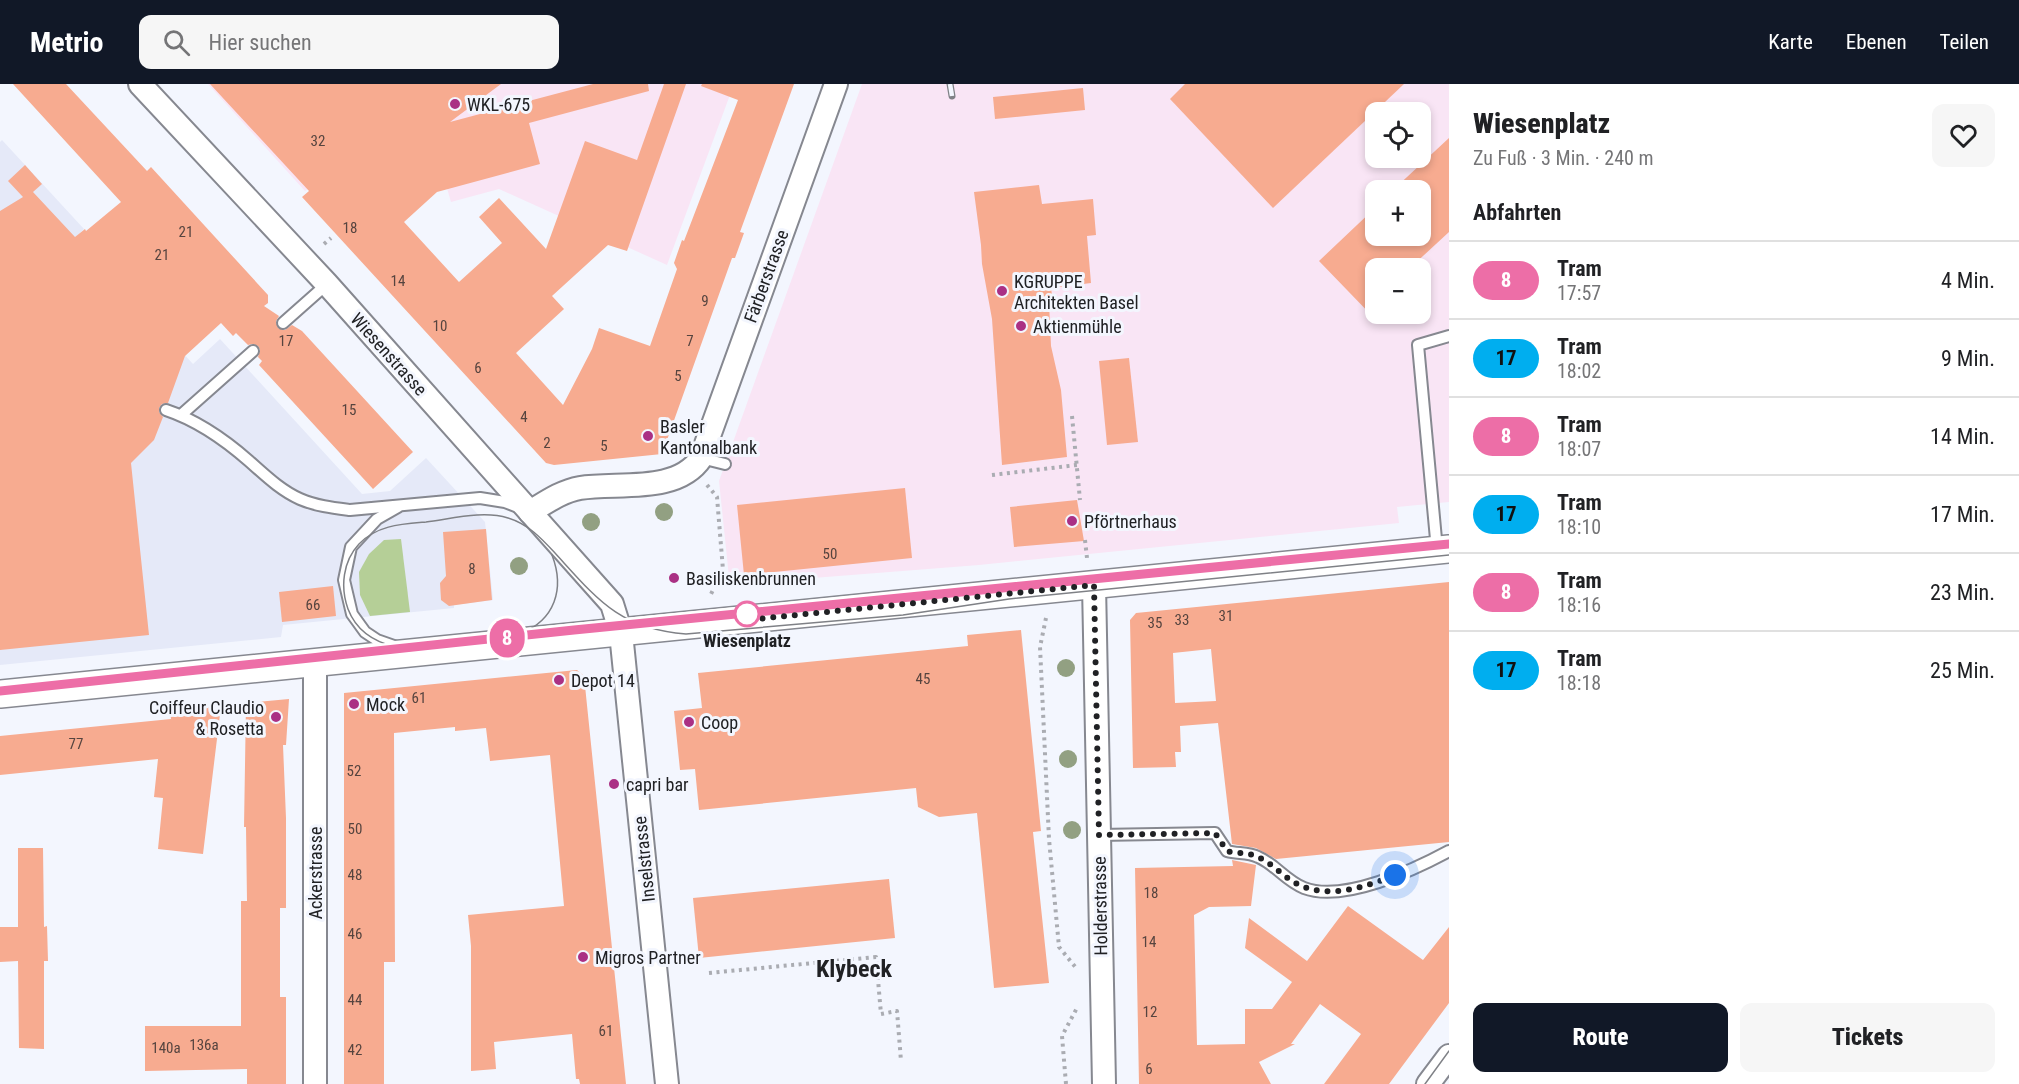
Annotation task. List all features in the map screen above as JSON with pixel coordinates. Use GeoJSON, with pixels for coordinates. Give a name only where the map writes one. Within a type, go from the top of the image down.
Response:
{"type":"FeatureCollection","features":[{"type":"Feature","properties":{"kind":"street","name":"Wiesenstrasse"},"geometry":{"type":"LineString","coordinates":[[140,84],[327,284],[612,604],[621,633]]}},
{"type":"Feature","properties":{"kind":"street","name":"Färberstrasse"},"geometry":{"type":"LineString","coordinates":[[698,462],[836,84]]}},
{"type":"Feature","properties":{"kind":"street"},"geometry":{"type":"LineString","coordinates":[[530,512],[577,488],[667,482],[681,476],[698,462]]}},
{"type":"Feature","properties":{"kind":"street"},"geometry":{"type":"LineString","coordinates":[[0,694],[1443,549]]}},
{"type":"Feature","properties":{"kind":"street","name":"Holderstrasse"},"geometry":{"type":"LineString","coordinates":[[1094,585],[1104,1084]]}},
{"type":"Feature","properties":{"kind":"street","name":"Inselstrasse"},"geometry":{"type":"LineString","coordinates":[[621,633],[667,1084]]}},
{"type":"Feature","properties":{"kind":"street","name":"Ackerstrasse"},"geometry":{"type":"LineString","coordinates":[[315,662],[315,1084]]}},
{"type":"Feature","properties":{"kind":"street"},"geometry":{"type":"LineString","coordinates":[[1428,1084],[1449,1056]]}},
{"type":"Feature","properties":{"kind":"lane"},"geometry":{"type":"LineString","coordinates":[[283,323],[327,284]]}},
{"type":"Feature","properties":{"kind":"lane"},"geometry":{"type":"LineString","coordinates":[[1443,549],[1418,345],[1449,336]]}},
{"type":"Feature","properties":{"kind":"lane"},"geometry":{"type":"LineString","coordinates":[[181,415],[253,351]]}},
{"type":"Feature","properties":{"kind":"lane"},"geometry":{"type":"LineString","coordinates":[[166,410],[203,427],[248,460],[272,483],[301,499],[330,508],[350,510],[480,498],[505,502],[530,512]]}},
{"type":"Feature","properties":{"kind":"lane"},"geometry":{"type":"LineString","coordinates":[[698,462],[725,464]]}},
{"type":"Feature","properties":{"kind":"lane"},"geometry":{"type":"LineString","coordinates":[[400,505],[377,519],[351,547],[344,580],[352,614],[365,632],[377,640],[413,652]]}},
{"type":"Feature","properties":{"kind":"lane"},"geometry":{"type":"LineString","coordinates":[[1099,835],[1215,833],[1227,851],[1248,853],[1259,857],[1304,888],[1324,891],[1351,890],[1375,883],[1449,851]]}},
{"type":"Feature","properties":{"kind":"path"},"geometry":{"type":"LineString","coordinates":[[1072,416],[1080,500]]}},
{"type":"Feature","properties":{"kind":"path"},"geometry":{"type":"LineString","coordinates":[[698,462],[717,497],[723,570],[711,594]]}},
{"type":"Feature","properties":{"kind":"path"},"geometry":{"type":"LineString","coordinates":[[992,475],[1077,465]]}},
{"type":"Feature","properties":{"kind":"path"},"geometry":{"type":"LineString","coordinates":[[1085,540],[1087,558]]}},
{"type":"Feature","properties":{"kind":"path"},"geometry":{"type":"LineString","coordinates":[[1046,618],[1040,647],[1050,839],[1059,947],[1082,974]]}},
{"type":"Feature","properties":{"kind":"path"},"geometry":{"type":"LineString","coordinates":[[709,974],[876,957],[881,1014],[897,1011],[901,1061]]}},
{"type":"Feature","properties":{"kind":"path"},"geometry":{"type":"LineString","coordinates":[[1066,1084],[1062,1036],[1082,998]]}},
{"type":"Feature","properties":{"kind":"shaded area"},"geometry":{"type":"Polygon","coordinates":[[[208,84],[734,84],[667,265],[499,189],[451,202],[430,131],[361,153],[305,191],[208,84]]]}},
{"type":"Feature","properties":{"kind":"shaded area"},"geometry":{"type":"Polygon","coordinates":[[[862,84],[1449,84],[1449,502],[1397,507],[1399,523],[979,565],[738,584],[729,577],[719,481],[862,84]]]}},
{"type":"Feature","properties":{"kind":"shaded area"},"geometry":{"type":"Polygon","coordinates":[[[2,140],[84,229],[76,237],[193,364],[220,339],[362,494],[390,491],[426,458],[485,522],[493,600],[454,605],[454,608],[283,625],[281,637],[0,665],[0,142],[2,140]]]}},
{"type":"Feature","properties":{"kind":"green space"},"geometry":{"type":"Polygon","coordinates":[[[401,539],[410,612],[370,616],[360,595],[359,572],[369,554],[384,540],[401,539]]]}},
{"type":"Feature","properties":{"kind":"building"},"geometry":{"type":"Polygon","coordinates":[[[13,84],[66,84],[147,171],[151,167],[268,295],[268,303],[264,306],[279,316],[276,321],[278,328],[285,330],[292,325],[302,331],[413,452],[373,489],[259,365],[262,361],[258,357],[260,350],[258,346],[248,345],[236,333],[233,336],[221,323],[185,356],[168,403],[162,404],[159,408],[163,417],[154,440],[131,463],[149,635],[0,650],[0,211],[23,197],[8,181],[25,165],[42,184],[33,192],[75,237],[85,229],[86,231],[121,202],[13,84]]]}},
{"type":"Feature","properties":{"kind":"building"},"geometry":{"type":"Polygon","coordinates":[[[210,84],[501,84],[450,122],[593,84],[648,84],[649,91],[529,123],[540,164],[437,192],[404,222],[459,282],[502,243],[479,217],[499,198],[546,249],[585,141],[637,160],[664,84],[686,84],[627,251],[608,245],[552,296],[564,309],[516,353],[563,405],[592,349],[599,328],[650,346],[677,269],[674,263],[682,240],[684,241],[738,100],[701,86],[702,84],[794,84],[740,232],[744,233],[735,258],[732,258],[662,454],[554,465],[546,463],[302,197],[309,191],[210,84]]]}},
{"type":"Feature","properties":{"kind":"building"},"geometry":{"type":"Polygon","coordinates":[[[1185,84],[1404,84],[1385,102],[1365,102],[1365,121],[1273,208],[1170,99],[1185,84]]]}},
{"type":"Feature","properties":{"kind":"building"},"geometry":{"type":"Polygon","coordinates":[[[1083,88],[1085,110],[995,119],[993,97],[1083,88]]]}},
{"type":"Feature","properties":{"kind":"building"},"geometry":{"type":"Polygon","coordinates":[[[1449,138],[1449,232],[1421,258],[1365,258],[1365,309],[1319,261],[1365,217],[1365,246],[1431,246],[1431,180],[1404,180],[1417,168],[1431,168],[1431,155],[1449,138]]]}},
{"type":"Feature","properties":{"kind":"building","name":"Aktienmühle"},"geometry":{"type":"Polygon","coordinates":[[[1039,185],[1042,204],[1093,199],[1096,235],[1087,236],[1091,283],[1051,288],[1053,302],[1049,303],[1051,346],[1061,390],[1067,457],[1002,465],[992,319],[982,264],[974,192],[1039,185]]]}},
{"type":"Feature","properties":{"kind":"building"},"geometry":{"type":"Polygon","coordinates":[[[1129,358],[1138,442],[1107,445],[1099,361],[1129,358]]]}},
{"type":"Feature","properties":{"kind":"building"},"geometry":{"type":"Polygon","coordinates":[[[905,488],[912,558],[744,575],[737,505],[905,488]]]}},
{"type":"Feature","properties":{"kind":"building"},"geometry":{"type":"Polygon","coordinates":[[[1077,500],[1084,541],[1014,547],[1010,507],[1077,500]]]}},
{"type":"Feature","properties":{"kind":"building"},"geometry":{"type":"Polygon","coordinates":[[[486,529],[492,600],[449,606],[441,600],[440,583],[446,576],[443,532],[486,529]]]}},
{"type":"Feature","properties":{"kind":"building"},"geometry":{"type":"Polygon","coordinates":[[[1449,582],[1449,842],[1276,859],[1256,848],[1232,844],[1218,723],[1180,726],[1181,752],[1175,752],[1176,767],[1133,768],[1130,620],[1136,613],[1449,582]],[[1211,649],[1173,653],[1175,703],[1216,701],[1211,649]]]}},
{"type":"Feature","properties":{"kind":"building"},"geometry":{"type":"Polygon","coordinates":[[[333,586],[336,616],[282,622],[279,592],[333,586]]]}},
{"type":"Feature","properties":{"kind":"building"},"geometry":{"type":"Polygon","coordinates":[[[1021,630],[1041,831],[1033,832],[1049,983],[994,988],[977,813],[939,817],[918,807],[916,788],[699,810],[695,769],[680,770],[674,711],[702,708],[698,673],[968,646],[967,635],[1021,630]]]}},
{"type":"Feature","properties":{"kind":"building"},"geometry":{"type":"Polygon","coordinates":[[[577,670],[584,676],[626,1084],[580,1084],[579,1079],[576,1079],[572,1034],[494,1042],[496,1069],[471,1071],[471,946],[468,915],[564,906],[550,755],[490,761],[486,728],[455,731],[455,727],[394,733],[395,962],[384,962],[384,1084],[344,1084],[344,693],[577,670]]]}},
{"type":"Feature","properties":{"kind":"building"},"geometry":{"type":"Polygon","coordinates":[[[289,699],[286,745],[283,745],[286,908],[280,908],[280,997],[286,997],[286,1084],[247,1084],[247,1069],[145,1071],[145,1026],[241,1026],[241,901],[247,901],[246,827],[244,827],[246,703],[289,699]]]}},
{"type":"Feature","properties":{"kind":"building"},"geometry":{"type":"Polygon","coordinates":[[[221,706],[203,854],[158,849],[163,798],[154,797],[158,759],[0,775],[0,736],[171,719],[170,711],[221,706]]]}},
{"type":"Feature","properties":{"kind":"building"},"geometry":{"type":"Polygon","coordinates":[[[18,848],[43,848],[44,927],[47,926],[48,961],[44,961],[44,1049],[19,1048],[18,961],[0,962],[0,927],[18,927],[18,848]]]}},
{"type":"Feature","properties":{"kind":"building"},"geometry":{"type":"Polygon","coordinates":[[[1232,860],[1256,865],[1251,906],[1209,907],[1194,915],[1197,1045],[1245,1044],[1245,1009],[1272,1009],[1292,982],[1245,948],[1249,918],[1307,961],[1348,906],[1423,960],[1449,927],[1449,1003],[1389,1084],[1324,1084],[1361,1034],[1320,1004],[1291,1044],[1295,1044],[1259,1062],[1271,1084],[1139,1084],[1135,868],[1233,866],[1232,860]]]}},
{"type":"Feature","properties":{"kind":"building"},"geometry":{"type":"Polygon","coordinates":[[[889,879],[895,938],[699,958],[693,898],[889,879]]]}},
{"type":"Feature","properties":{"kind":"tram line"},"geometry":{"type":"LineString","coordinates":[[396,647],[380,642],[367,634],[351,616],[344,592],[344,575],[349,558],[359,544],[382,529],[467,516],[498,516],[522,524],[550,547],[597,598],[611,609],[643,626],[686,634],[903,615],[1009,599],[1449,555]]}},
{"type":"Feature","properties":{"kind":"tram line"},"geometry":{"type":"LineString","coordinates":[[0,691],[574,630],[1449,544]]}},
{"type":"Feature","properties":{"kind":"tram line","name":"8"},"geometry":{"type":"LineString","coordinates":[[0,691],[574,630],[870,603],[1449,544]]}},
{"type":"Feature","properties":{"kind":"tram line"},"geometry":{"type":"LineString","coordinates":[[520,634],[542,621],[554,602],[557,580],[552,555]]}},
{"type":"Feature","properties":{"kind":"tram line"},"geometry":{"type":"LineString","coordinates":[[1425,1084],[1449,1051]]}},
{"type":"Feature","properties":{"kind":"railway"},"geometry":{"type":"LineString","coordinates":[[950,84],[952,96]]}},
{"type":"Feature","properties":{"kind":"place","name":"WKL-675"},"geometry":{"type":"Point","coordinates":[455,104]}},
{"type":"Feature","properties":{"kind":"place","name":"KGRUPPE Architekten Basel"},"geometry":{"type":"Point","coordinates":[1002,291]}},
{"type":"Feature","properties":{"kind":"place","name":"Aktienmühle"},"geometry":{"type":"Point","coordinates":[1021,326]}},
{"type":"Feature","properties":{"kind":"place","name":"Basler Kantonalbank"},"geometry":{"type":"Point","coordinates":[648,436]}},
{"type":"Feature","properties":{"kind":"place","name":"Pförtnerhaus"},"geometry":{"type":"Point","coordinates":[1072,521]}},
{"type":"Feature","properties":{"kind":"place","name":"Basiliskenbrunnen"},"geometry":{"type":"Point","coordinates":[674,578]}},
{"type":"Feature","properties":{"kind":"place","name":"Wiesenplatz"},"geometry":{"type":"Point","coordinates":[747,614]}},
{"type":"Feature","properties":{"kind":"place","name":"Depot 14"},"geometry":{"type":"Point","coordinates":[559,680]}},
{"type":"Feature","properties":{"kind":"place","name":"Mock"},"geometry":{"type":"Point","coordinates":[354,704]}},
{"type":"Feature","properties":{"kind":"place","name":"Coiffeur Claudio & Rosetta"},"geometry":{"type":"Point","coordinates":[276,717]}},
{"type":"Feature","properties":{"kind":"place","name":"Coop"},"geometry":{"type":"Point","coordinates":[689,722]}},
{"type":"Feature","properties":{"kind":"place","name":"capri bar"},"geometry":{"type":"Point","coordinates":[614,784]}},
{"type":"Feature","properties":{"kind":"place","name":"Migros Partner"},"geometry":{"type":"Point","coordinates":[583,957]}},
{"type":"Feature","properties":{"kind":"district","name":"Klybeck"},"geometry":{"type":"Point","coordinates":[854,969]}},
{"type":"Feature","properties":{"kind":"route"},"geometry":{"type":"LineString","coordinates":[[747,614],[747,620],[1094,585],[1099,835],[1215,833],[1227,851],[1248,853],[1259,857],[1293,882],[1313,890],[1351,890],[1395,875]]}}]}
